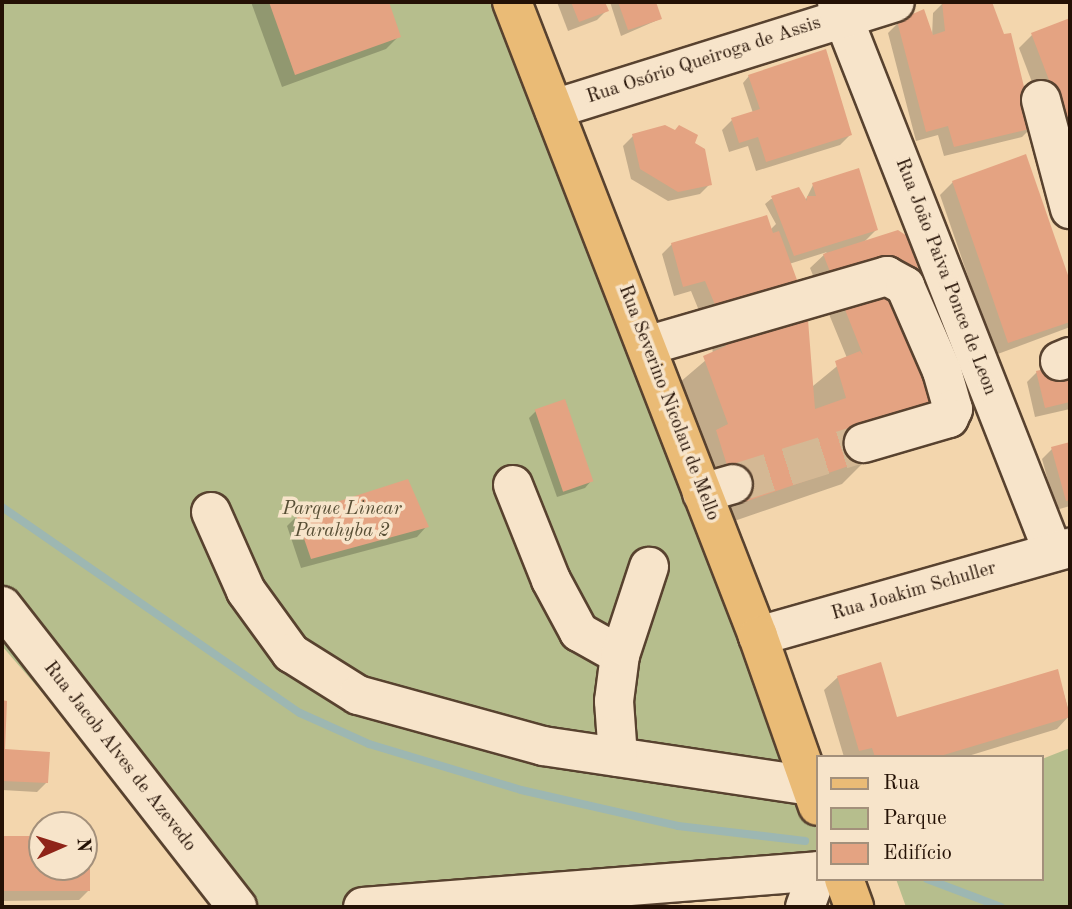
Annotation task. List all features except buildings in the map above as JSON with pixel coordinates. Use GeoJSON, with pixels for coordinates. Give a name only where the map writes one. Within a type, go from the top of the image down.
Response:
{"type":"FeatureCollection","features":[{"type":"Feature","properties":{"kind":"main road","name":"Rua Severino Nicolau de Mello"},"geometry":{"type":"LineString","coordinates":[[512,2],[646,346],[718,488],[758,636],[815,796]]}},
{"type":"Feature","properties":{"kind":"main road"},"geometry":{"type":"LineString","coordinates":[[845,881],[854,907]]}},
{"type":"Feature","properties":{"kind":"street","name":"Rua Osório Queiroga de Assis"},"geometry":{"type":"LineString","coordinates":[[554,109],[840,9],[895,2]]}},
{"type":"Feature","properties":{"kind":"street","name":"Rua João Paiva Ponce de Leon"},"geometry":{"type":"LineString","coordinates":[[840,9],[1062,550]]}},
{"type":"Feature","properties":{"kind":"street"},"geometry":{"type":"LineString","coordinates":[[1041,100],[1070,209]]}},
{"type":"Feature","properties":{"kind":"street"},"geometry":{"type":"LineString","coordinates":[[646,346],[887,276],[905,286],[953,409],[949,418],[864,443]]}},
{"type":"Feature","properties":{"kind":"street"},"geometry":{"type":"LineString","coordinates":[[513,485],[551,580],[579,632],[620,655]]}},
{"type":"Feature","properties":{"kind":"street"},"geometry":{"type":"LineString","coordinates":[[211,512],[246,590],[291,653],[358,695],[543,746],[618,757],[815,796]]}},
{"type":"Feature","properties":{"kind":"street","name":"Rua Joakim Schuller"},"geometry":{"type":"LineString","coordinates":[[758,636],[1062,550]]}},
{"type":"Feature","properties":{"kind":"street"},"geometry":{"type":"LineString","coordinates":[[618,757],[614,701],[620,655],[649,567]]}},
{"type":"Feature","properties":{"kind":"street","name":"Rua Jacob Alves de Azevedo"},"geometry":{"type":"LineString","coordinates":[[2,607],[237,907]]}},
{"type":"Feature","properties":{"kind":"street"},"geometry":{"type":"LineString","coordinates":[[363,907],[573,899],[816,871]]}},
{"type":"Feature","properties":{"kind":"street"},"geometry":{"type":"LineString","coordinates":[[805,907],[816,877]]}},
{"type":"Feature","properties":{"kind":"green space","name":"Parque Linear Parahyba 2"},"geometry":{"type":"Polygon","coordinates":[[[2,2],[508,2],[816,808],[816,877],[463,907],[228,907],[2,646],[2,2]]]}},
{"type":"Feature","properties":{"kind":"green space"},"geometry":{"type":"Polygon","coordinates":[[[1070,748],[1070,907],[906,907],[897,881],[1044,881],[1044,758],[1070,748]]]}},
{"type":"Feature","properties":{"kind":"waterway"},"geometry":{"type":"LineString","coordinates":[[2,507],[300,713],[369,744],[521,790],[678,826],[805,841]]}},
{"type":"Feature","properties":{"kind":"waterway"},"geometry":{"type":"LineString","coordinates":[[932,881],[1001,907]]}},
{"type":"Feature","properties":{"kind":"tunnel"},"geometry":{"type":"LineString","coordinates":[[733,484],[864,443]]}}]}
